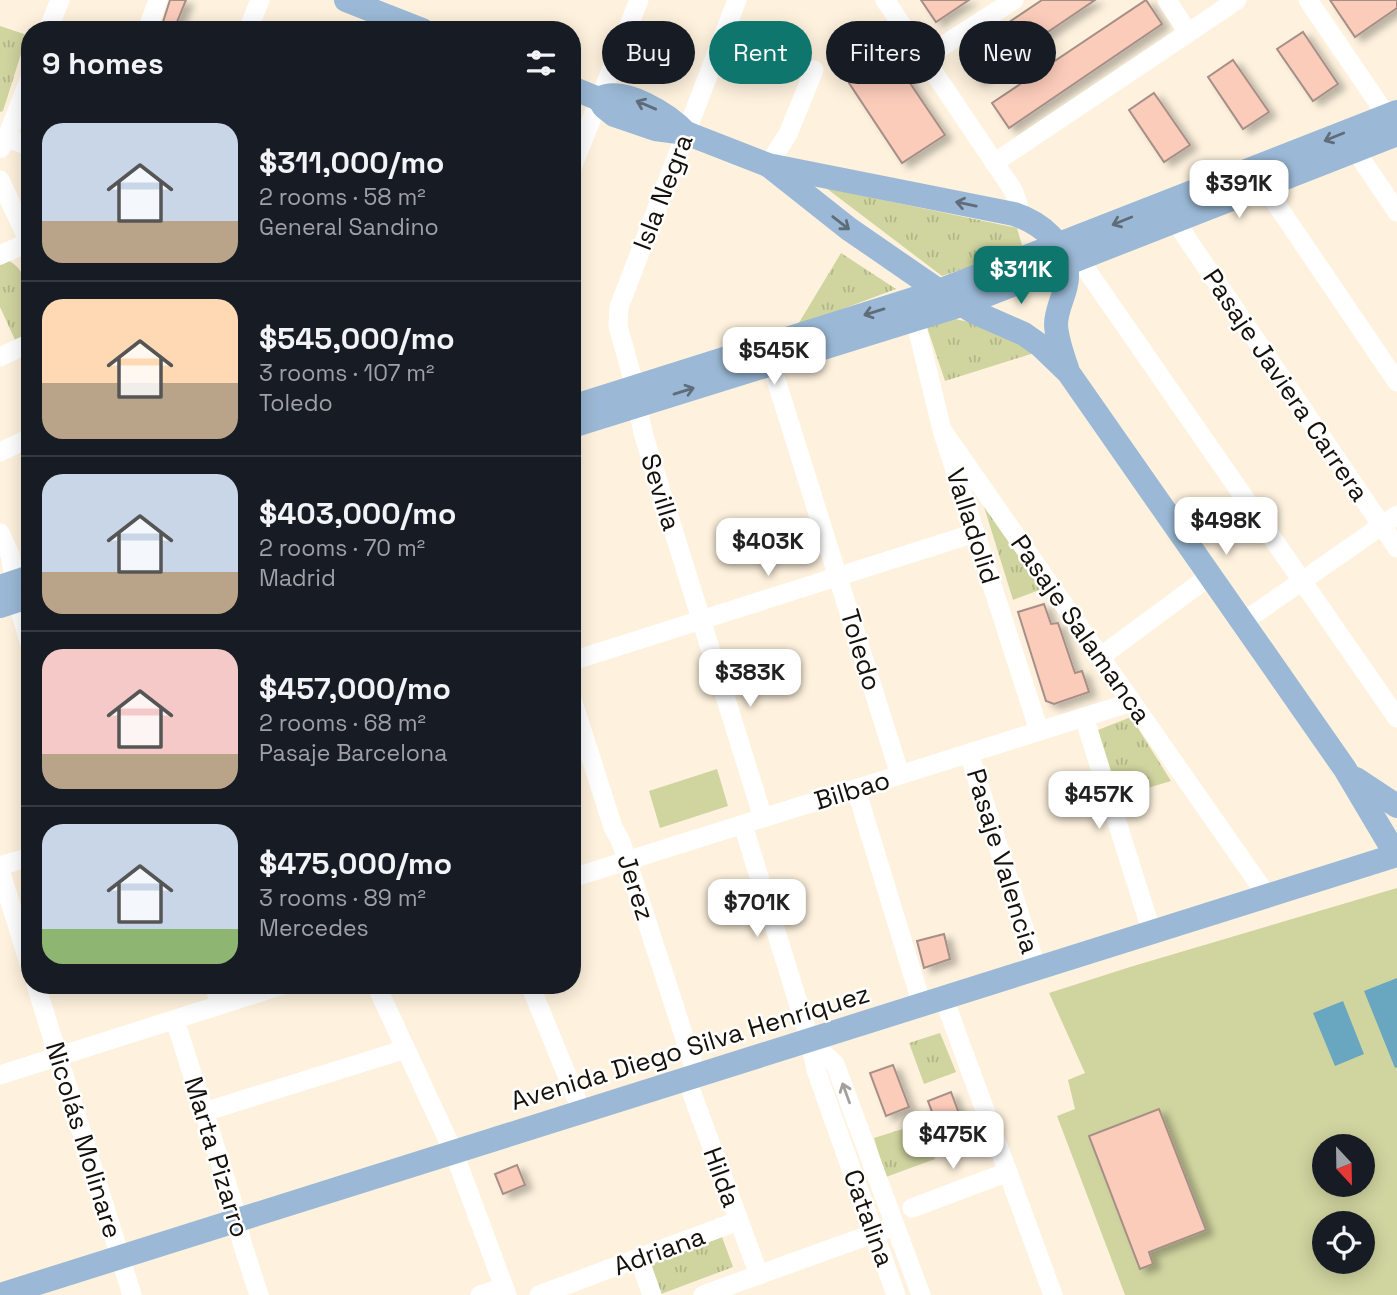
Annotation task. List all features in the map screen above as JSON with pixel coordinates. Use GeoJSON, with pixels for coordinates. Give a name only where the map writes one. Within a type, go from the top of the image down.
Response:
{"type":"FeatureCollection","features":[{"type":"Feature","properties":{"kind":"main road"},"geometry":{"type":"LineString","coordinates":[[346,0],[399,21]]}},
{"type":"Feature","properties":{"kind":"main road"},"geometry":{"type":"LineString","coordinates":[[581,92],[599,99],[614,115],[654,129],[686,133],[768,165],[1023,217],[1051,236],[1068,256],[1068,276],[1056,325],[1068,372]]}},
{"type":"Feature","properties":{"kind":"main road"},"geometry":{"type":"LineString","coordinates":[[581,422],[636,396],[939,291],[1068,256],[1175,221],[1355,150],[1394,121]]}},
{"type":"Feature","properties":{"kind":"main road"},"geometry":{"type":"LineString","coordinates":[[581,405],[636,396],[771,364],[961,305],[1068,256],[1394,121]]}},
{"type":"Feature","properties":{"kind":"main road"},"geometry":{"type":"LineString","coordinates":[[768,165],[849,229],[961,305],[1024,334],[1068,372],[1345,769],[1396,855]]}},
{"type":"Feature","properties":{"kind":"main road"},"geometry":{"type":"LineString","coordinates":[[814,201],[826,177]]}},
{"type":"Feature","properties":{"kind":"main road"},"geometry":{"type":"LineString","coordinates":[[1345,769],[1373,792],[1397,806]]}},
{"type":"Feature","properties":{"kind":"main road","name":"Avenida Diego Silva Henríquez"},"geometry":{"type":"LineString","coordinates":[[3,1290],[120,1257],[454,1153],[1396,855]]}},
{"type":"Feature","properties":{"kind":"street"},"geometry":{"type":"LineString","coordinates":[[52,21],[60,0]]}},
{"type":"Feature","properties":{"kind":"street"},"geometry":{"type":"LineString","coordinates":[[150,21],[158,0]]}},
{"type":"Feature","properties":{"kind":"street"},"geometry":{"type":"LineString","coordinates":[[252,21],[260,0]]}},
{"type":"Feature","properties":{"kind":"street"},"geometry":{"type":"LineString","coordinates":[[581,145],[639,0]]}},
{"type":"Feature","properties":{"kind":"street","name":"Isla Negra"},"geometry":{"type":"LineString","coordinates":[[636,396],[618,326],[618,313],[737,0]]}},
{"type":"Feature","properties":{"kind":"street"},"geometry":{"type":"LineString","coordinates":[[885,0],[899,21]]}},
{"type":"Feature","properties":{"kind":"street"},"geometry":{"type":"LineString","coordinates":[[945,44],[1014,0]]}},
{"type":"Feature","properties":{"kind":"street"},"geometry":{"type":"LineString","coordinates":[[1167,0],[1188,33]]}},
{"type":"Feature","properties":{"kind":"street"},"geometry":{"type":"LineString","coordinates":[[994,163],[1237,0]]}},
{"type":"Feature","properties":{"kind":"street"},"geometry":{"type":"LineString","coordinates":[[1308,0],[1394,121]]}},
{"type":"Feature","properties":{"kind":"street"},"geometry":{"type":"LineString","coordinates":[[768,165],[788,134],[814,70]]}},
{"type":"Feature","properties":{"kind":"street"},"geometry":{"type":"LineString","coordinates":[[941,84],[1016,197],[1023,217]]}},
{"type":"Feature","properties":{"kind":"street"},"geometry":{"type":"LineString","coordinates":[[21,100],[3,143],[21,146]]}},
{"type":"Feature","properties":{"kind":"street"},"geometry":{"type":"LineString","coordinates":[[1355,150],[1397,212]]}},
{"type":"Feature","properties":{"kind":"street"},"geometry":{"type":"LineString","coordinates":[[0,180],[21,226]]}},
{"type":"Feature","properties":{"kind":"street"},"geometry":{"type":"LineString","coordinates":[[1264,186],[1397,382]]}},
{"type":"Feature","properties":{"kind":"street","name":"Pasaje Javiera Carrera"},"geometry":{"type":"LineString","coordinates":[[1175,221],[1389,520],[1397,548]]}},
{"type":"Feature","properties":{"kind":"street"},"geometry":{"type":"LineString","coordinates":[[0,255],[21,246]]}},
{"type":"Feature","properties":{"kind":"street"},"geometry":{"type":"LineString","coordinates":[[1068,256],[1397,718]]}},
{"type":"Feature","properties":{"kind":"street","name":"Valladolid"},"geometry":{"type":"LineString","coordinates":[[915,319],[942,430],[1039,731]]}},
{"type":"Feature","properties":{"kind":"street"},"geometry":{"type":"LineString","coordinates":[[0,356],[21,347]]}},
{"type":"Feature","properties":{"kind":"street","name":"Toledo"},"geometry":{"type":"LineString","coordinates":[[771,364],[900,775]]}},
{"type":"Feature","properties":{"kind":"street","name":"Sevilla"},"geometry":{"type":"LineString","coordinates":[[636,396],[643,433],[763,818]]}},
{"type":"Feature","properties":{"kind":"street","name":"Pasaje Salamanca"},"geometry":{"type":"LineString","coordinates":[[942,430],[1268,897]]}},
{"type":"Feature","properties":{"kind":"street"},"geometry":{"type":"LineString","coordinates":[[0,452],[21,442]]}},
{"type":"Feature","properties":{"kind":"street"},"geometry":{"type":"LineString","coordinates":[[1243,622],[1389,520]]}},
{"type":"Feature","properties":{"kind":"street"},"geometry":{"type":"LineString","coordinates":[[0,533],[10,555],[21,613]]}},
{"type":"Feature","properties":{"kind":"street"},"geometry":{"type":"LineString","coordinates":[[581,658],[975,533]]}},
{"type":"Feature","properties":{"kind":"street"},"geometry":{"type":"LineString","coordinates":[[1100,657],[1211,575]]}},
{"type":"Feature","properties":{"kind":"street","name":"Bilbao"},"geometry":{"type":"LineString","coordinates":[[581,875],[1132,702]]}},
{"type":"Feature","properties":{"kind":"street"},"geometry":{"type":"LineString","coordinates":[[1084,717],[1152,933]]}},
{"type":"Feature","properties":{"kind":"street","name":"Jerez"},"geometry":{"type":"LineString","coordinates":[[581,727],[613,827],[628,861],[692,1078]]}},
{"type":"Feature","properties":{"kind":"street","name":"Pasaje Valencia"},"geometry":{"type":"LineString","coordinates":[[969,753],[1037,970]]}},
{"type":"Feature","properties":{"kind":"street"},"geometry":{"type":"LineString","coordinates":[[856,789],[933,1002],[1008,1172],[1054,1295]]}},
{"type":"Feature","properties":{"kind":"street"},"geometry":{"type":"LineString","coordinates":[[743,824],[810,1041]]}},
{"type":"Feature","properties":{"kind":"street"},"geometry":{"type":"LineString","coordinates":[[21,860],[0,868],[21,937]]}},
{"type":"Feature","properties":{"kind":"street","name":"Nicolás Molinare"},"geometry":{"type":"LineString","coordinates":[[39,994],[132,1295]]}},
{"type":"Feature","properties":{"kind":"street"},"geometry":{"type":"LineString","coordinates":[[217,994],[220,1005]]}},
{"type":"Feature","properties":{"kind":"street"},"geometry":{"type":"LineString","coordinates":[[0,1075],[255,994]]}},
{"type":"Feature","properties":{"kind":"street"},"geometry":{"type":"LineString","coordinates":[[380,994],[454,1153],[505,1291],[480,1295]]}},
{"type":"Feature","properties":{"kind":"street"},"geometry":{"type":"LineString","coordinates":[[534,994],[582,1112]]}},
{"type":"Feature","properties":{"kind":"street","name":"Marta Pizarro"},"geometry":{"type":"LineString","coordinates":[[175,1020],[259,1295]]}},
{"type":"Feature","properties":{"kind":"street","name":"Catalina"},"geometry":{"type":"LineString","coordinates":[[810,1041],[835,1064],[921,1295]]}},
{"type":"Feature","properties":{"kind":"street","name":"Catalina"},"geometry":{"type":"LineString","coordinates":[[810,1041],[816,1070],[897,1295]]}},
{"type":"Feature","properties":{"kind":"street"},"geometry":{"type":"LineString","coordinates":[[204,1112],[405,1049]]}},
{"type":"Feature","properties":{"kind":"street","name":"Hilda"},"geometry":{"type":"LineString","coordinates":[[692,1078],[738,1221],[759,1275]]}},
{"type":"Feature","properties":{"kind":"street","name":"Catalina"},"geometry":{"type":"LineString","coordinates":[[842,1142],[862,1135]]}},
{"type":"Feature","properties":{"kind":"street"},"geometry":{"type":"LineString","coordinates":[[912,1208],[1008,1172]]}},
{"type":"Feature","properties":{"kind":"street","name":"Adriana"},"geometry":{"type":"LineString","coordinates":[[540,1295],[738,1221]]}},
{"type":"Feature","properties":{"kind":"street"},"geometry":{"type":"LineString","coordinates":[[703,1295],[896,1226]]}},
{"type":"Feature","properties":{"kind":"street"},"geometry":{"type":"LineString","coordinates":[[639,1258],[652,1295]]}},
{"type":"Feature","properties":{"kind":"green space"},"geometry":{"type":"Polygon","coordinates":[[[0,26],[21,33],[21,54],[3,111],[0,112],[0,26]]]}},
{"type":"Feature","properties":{"kind":"green space"},"geometry":{"type":"Polygon","coordinates":[[[826,188],[1017,228],[1023,249],[942,276],[826,188]]]}},
{"type":"Feature","properties":{"kind":"green space"},"geometry":{"type":"Polygon","coordinates":[[[841,253],[896,289],[797,326],[841,253]]]}},
{"type":"Feature","properties":{"kind":"green space"},"geometry":{"type":"Polygon","coordinates":[[[9,261],[21,272],[21,340],[16,342],[0,307],[0,265],[9,261]]]}},
{"type":"Feature","properties":{"kind":"green space"},"geometry":{"type":"Polygon","coordinates":[[[950,318],[1013,331],[1034,353],[945,381],[927,327],[950,318]]]}},
{"type":"Feature","properties":{"kind":"green space"},"geometry":{"type":"Polygon","coordinates":[[[981,497],[1042,589],[1013,600],[981,497]]]}},
{"type":"Feature","properties":{"kind":"green space"},"geometry":{"type":"Polygon","coordinates":[[[1131,717],[1171,781],[1118,797],[1098,730],[1131,717]]]}},
{"type":"Feature","properties":{"kind":"green space"},"geometry":{"type":"Polygon","coordinates":[[[717,769],[728,806],[660,828],[649,791],[717,769]]]}},
{"type":"Feature","properties":{"kind":"green space"},"geometry":{"type":"Polygon","coordinates":[[[1397,888],[1397,1295],[1125,1295],[1057,1116],[1075,1109],[1068,1080],[1085,1073],[1049,993],[1397,888]]]}},
{"type":"Feature","properties":{"kind":"green space"},"geometry":{"type":"Polygon","coordinates":[[[940,1033],[956,1072],[924,1084],[909,1043],[940,1033]]]}},
{"type":"Feature","properties":{"kind":"green space"},"geometry":{"type":"Polygon","coordinates":[[[922,1123],[935,1159],[886,1177],[874,1138],[922,1123]]]}},
{"type":"Feature","properties":{"kind":"green space"},"geometry":{"type":"Polygon","coordinates":[[[722,1237],[733,1267],[661,1294],[650,1265],[722,1237]]]}},
{"type":"Feature","properties":{"kind":"water"},"geometry":{"type":"Polygon","coordinates":[[[1397,978],[1397,1067],[1395,1068],[1364,991],[1397,978]]]}},
{"type":"Feature","properties":{"kind":"water"},"geometry":{"type":"Polygon","coordinates":[[[1343,1001],[1364,1054],[1335,1066],[1313,1013],[1343,1001]]]}},
{"type":"Feature","properties":{"kind":"building"},"geometry":{"type":"Polygon","coordinates":[[[170,0],[186,0],[177,21],[163,21],[170,0]]]}},
{"type":"Feature","properties":{"kind":"building"},"geometry":{"type":"Polygon","coordinates":[[[921,0],[969,0],[938,21],[921,0]]]}},
{"type":"Feature","properties":{"kind":"building"},"geometry":{"type":"Polygon","coordinates":[[[1042,0],[1095,0],[1056,26],[1056,21],[1011,21],[1042,0]]]}},
{"type":"Feature","properties":{"kind":"building"},"geometry":{"type":"Polygon","coordinates":[[[1146,0],[1162,24],[1009,128],[992,103],[1020,84],[1056,84],[1056,60],[1146,0]]]}},
{"type":"Feature","properties":{"kind":"building"},"geometry":{"type":"Polygon","coordinates":[[[1330,0],[1397,0],[1397,8],[1355,37],[1330,0]]]}},
{"type":"Feature","properties":{"kind":"building"},"geometry":{"type":"Polygon","coordinates":[[[1303,32],[1338,84],[1313,101],[1277,49],[1303,32]]]}},
{"type":"Feature","properties":{"kind":"building"},"geometry":{"type":"Polygon","coordinates":[[[1233,60],[1269,112],[1243,129],[1208,77],[1233,60]]]}},
{"type":"Feature","properties":{"kind":"building"},"geometry":{"type":"Polygon","coordinates":[[[850,84],[911,84],[945,135],[902,163],[850,84]]]}},
{"type":"Feature","properties":{"kind":"building"},"geometry":{"type":"Polygon","coordinates":[[[1154,93],[1190,145],[1164,162],[1129,110],[1154,93]]]}},
{"type":"Feature","properties":{"kind":"building"},"geometry":{"type":"Polygon","coordinates":[[[1044,604],[1051,624],[1058,623],[1075,673],[1082,671],[1089,692],[1054,704],[1046,701],[1018,612],[1044,604]]]}},
{"type":"Feature","properties":{"kind":"building"},"geometry":{"type":"Polygon","coordinates":[[[944,934],[950,959],[924,968],[917,941],[944,934]]]}},
{"type":"Feature","properties":{"kind":"building"},"geometry":{"type":"Polygon","coordinates":[[[893,1065],[909,1107],[886,1116],[870,1073],[893,1065]]]}},
{"type":"Feature","properties":{"kind":"building"},"geometry":{"type":"Polygon","coordinates":[[[951,1092],[967,1135],[944,1144],[928,1101],[951,1092]]]}},
{"type":"Feature","properties":{"kind":"building"},"geometry":{"type":"Polygon","coordinates":[[[1159,1109],[1206,1230],[1149,1252],[1153,1264],[1140,1269],[1089,1136],[1159,1109]]]}},
{"type":"Feature","properties":{"kind":"building"},"geometry":{"type":"Polygon","coordinates":[[[517,1165],[525,1185],[503,1194],[495,1174],[517,1165]]]}}]}
